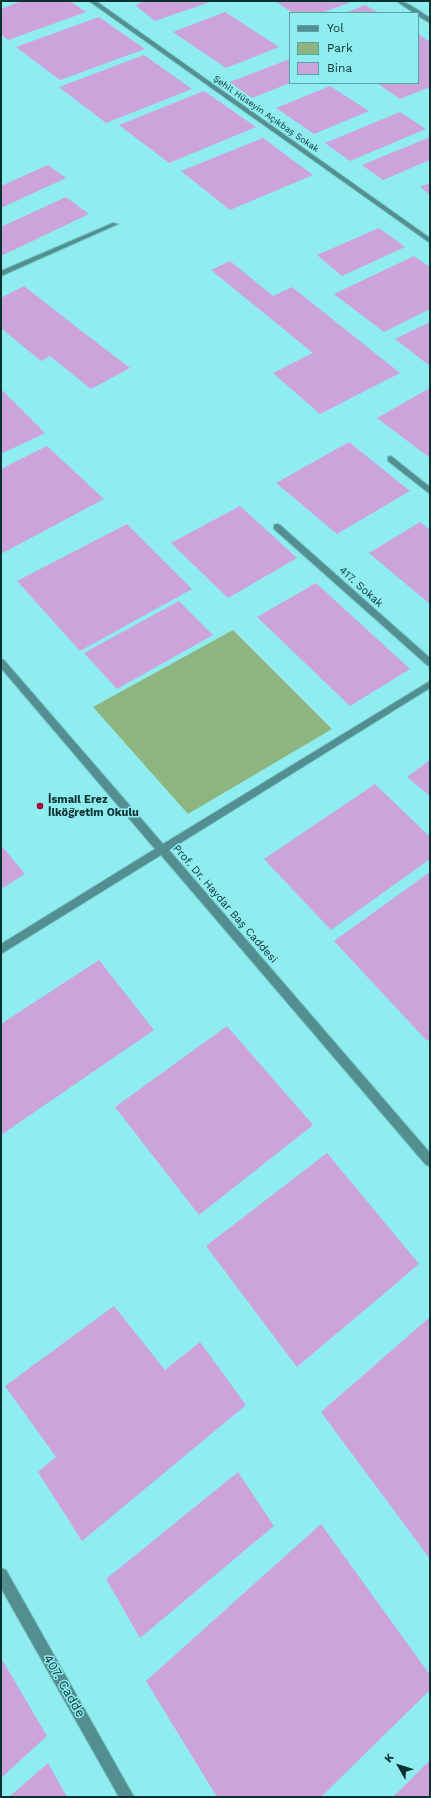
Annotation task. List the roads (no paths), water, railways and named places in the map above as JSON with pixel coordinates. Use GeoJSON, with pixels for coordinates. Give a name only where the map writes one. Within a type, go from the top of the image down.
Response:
{"type":"FeatureCollection","features":[{"type":"Feature","properties":{"kind":"street","name":"Şehit Hüseyin Açıkbaş Sokak"},"geometry":{"type":"LineString","coordinates":[[92,1],[430,241]]}},
{"type":"Feature","properties":{"kind":"street"},"geometry":{"type":"LineString","coordinates":[[399,1],[416,12]]}},
{"type":"Feature","properties":{"kind":"street"},"geometry":{"type":"LineString","coordinates":[[419,14],[430,21]]}},
{"type":"Feature","properties":{"kind":"street"},"geometry":{"type":"LineString","coordinates":[[1,274],[115,224]]}},
{"type":"Feature","properties":{"kind":"street"},"geometry":{"type":"LineString","coordinates":[[391,459],[430,491]]}},
{"type":"Feature","properties":{"kind":"street","name":"417. Sokak"},"geometry":{"type":"LineString","coordinates":[[277,527],[430,664]]}},
{"type":"Feature","properties":{"kind":"street","name":"Prof. Dr. Haydar Baş Caddesi"},"geometry":{"type":"LineString","coordinates":[[1,662],[430,1161]]}},
{"type":"Feature","properties":{"kind":"street"},"geometry":{"type":"LineString","coordinates":[[1,949],[430,684]]}},
{"type":"Feature","properties":{"kind":"street","name":"407. Cadde"},"geometry":{"type":"LineString","coordinates":[[1,1575],[127,1797]]}},
{"type":"Feature","properties":{"kind":"place","name":"İsmail Erez İlköğretim Okulu"},"geometry":{"type":"Point","coordinates":[40,806]}}]}
